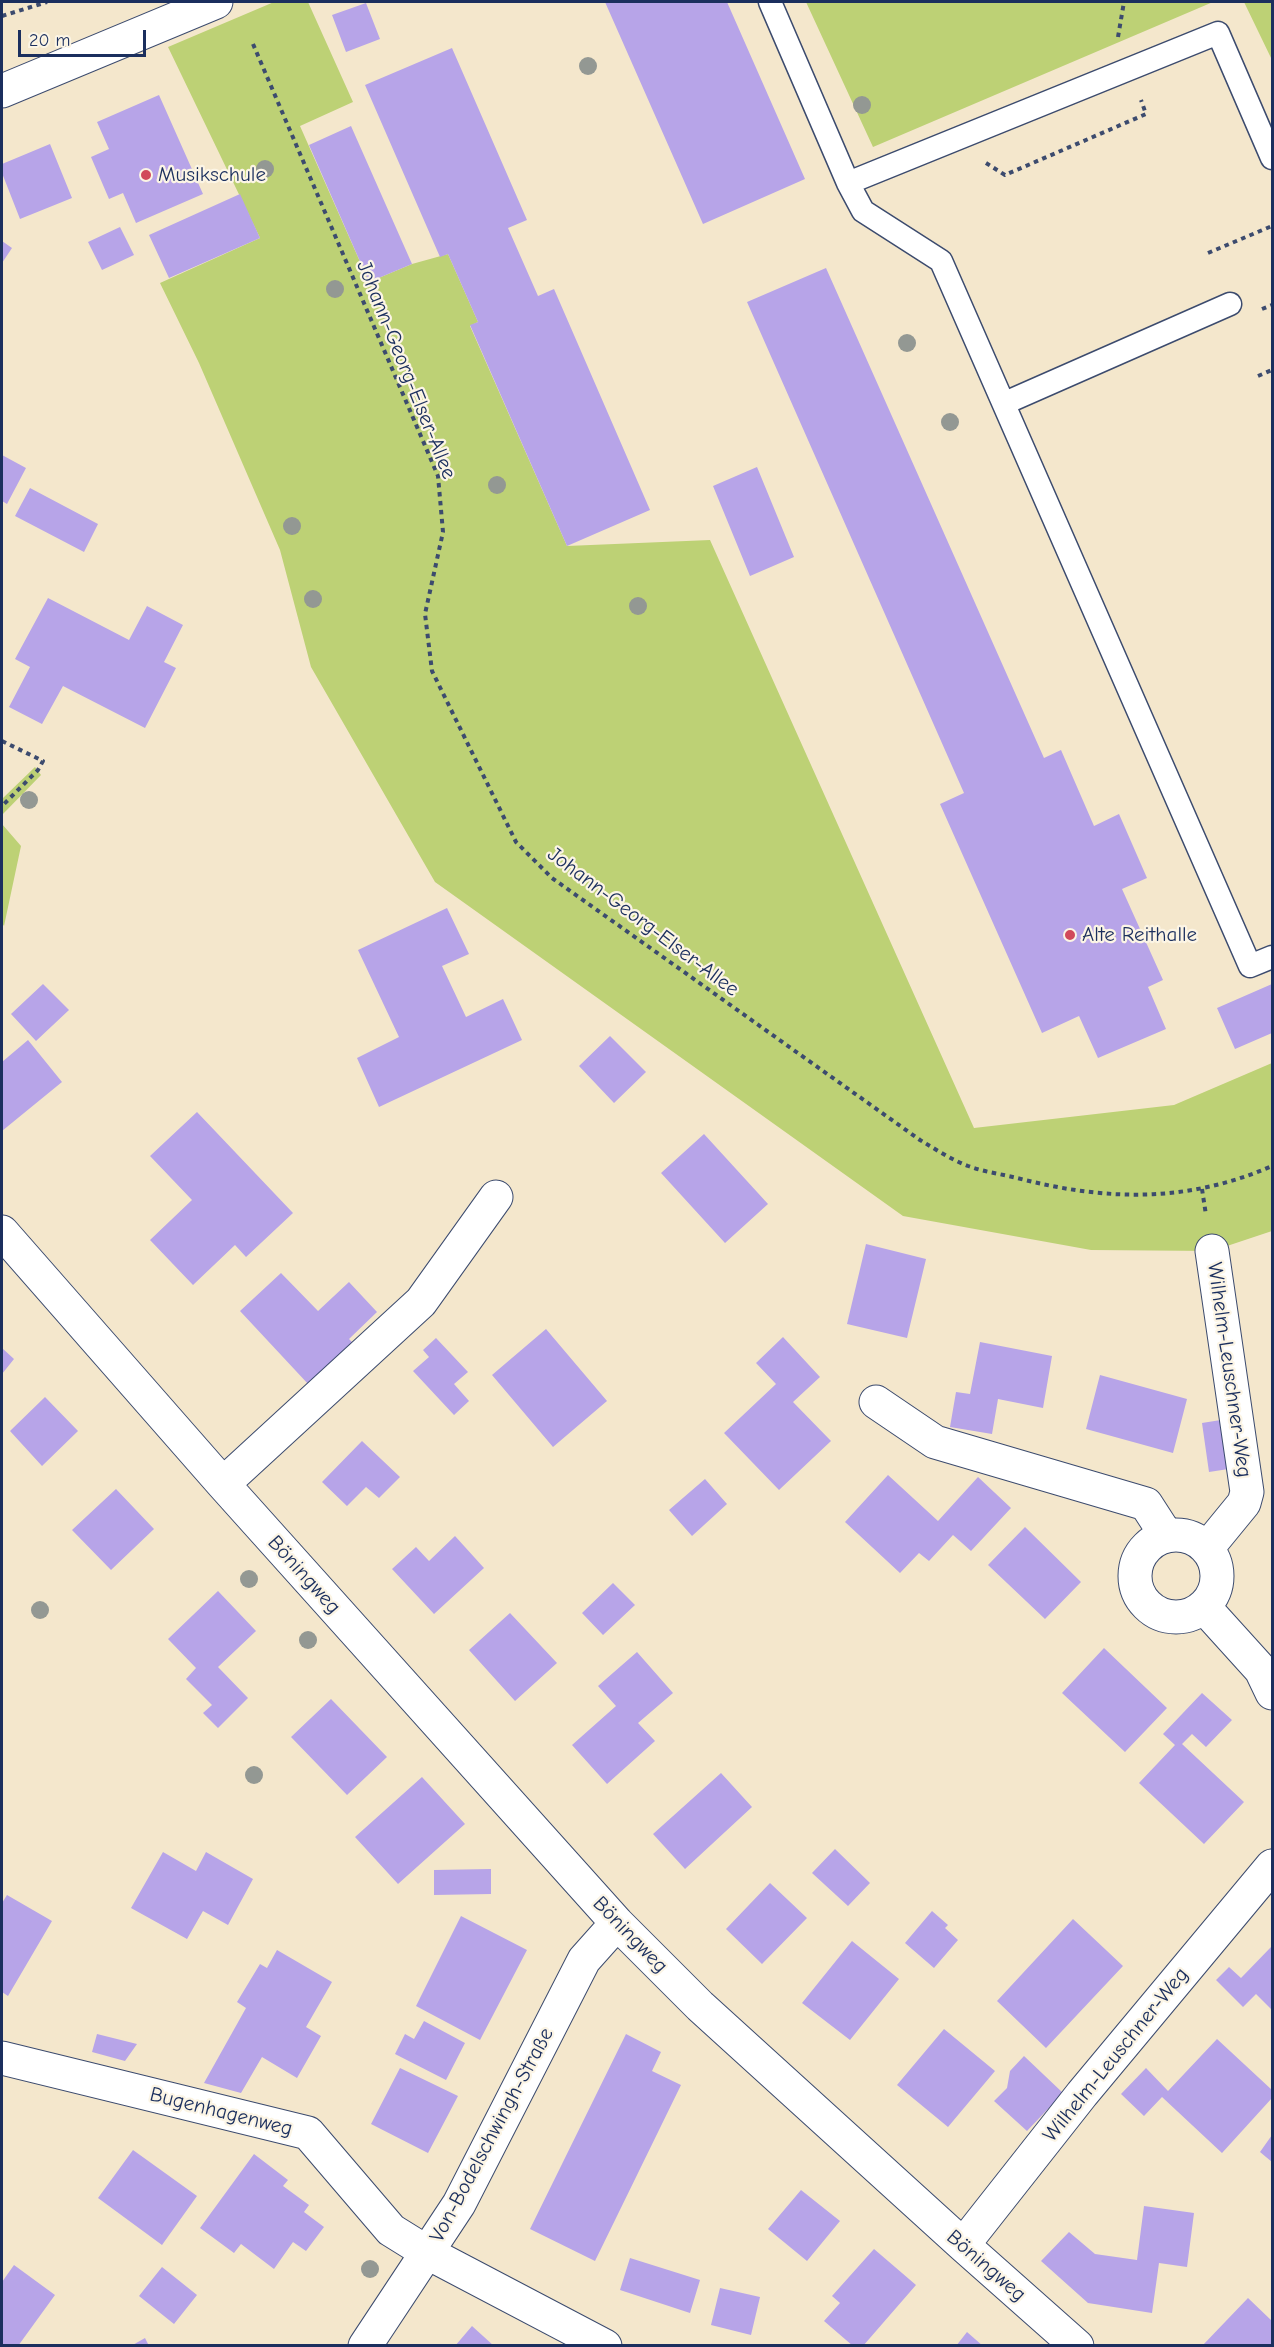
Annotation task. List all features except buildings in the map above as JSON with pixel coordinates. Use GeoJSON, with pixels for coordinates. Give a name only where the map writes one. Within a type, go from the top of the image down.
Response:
{"type":"FeatureCollection","features":[{"type":"Feature","properties":{"kind":"street"},"geometry":{"type":"LineString","coordinates":[[2,91],[216,2]]}},
{"type":"Feature","properties":{"kind":"street"},"geometry":{"type":"LineString","coordinates":[[223,1484],[421,1302],[496,1197]]}},
{"type":"Feature","properties":{"kind":"street","name":"Böningweg"},"geometry":{"type":"LineString","coordinates":[[2,1232],[223,1484],[616,1923],[700,2006],[1077,2346]]}},
{"type":"Feature","properties":{"kind":"street","name":"Wilhelm-Leuschner-Weg"},"geometry":{"type":"LineString","coordinates":[[1208,1547],[1244,1503],[1247,1492],[1212,1251]]}},
{"type":"Feature","properties":{"kind":"street"},"geometry":{"type":"LineString","coordinates":[[876,1402],[935,1442],[1146,1504],[1166,1534]]}},
{"type":"Feature","properties":{"kind":"street"},"geometry":{"type":"LineString","coordinates":[[1166,1534],[1189,1535],[1208,1547],[1216,1562],[1219,1578],[1214,1594],[1204,1607],[1185,1617],[1163,1616],[1145,1604],[1135,1585],[1136,1563],[1147,1545],[1166,1534]]}},
{"type":"Feature","properties":{"kind":"street"},"geometry":{"type":"LineString","coordinates":[[1204,1607],[1261,1670],[1272,1693]]}},
{"type":"Feature","properties":{"kind":"street","name":"Wilhelm-Leuschner-Weg"},"geometry":{"type":"LineString","coordinates":[[963,2245],[1082,2094],[1272,1866]]}},
{"type":"Feature","properties":{"kind":"street","name":"Von-Bodelschwingh-Straße"},"geometry":{"type":"LineString","coordinates":[[365,2346],[459,2204],[584,1960],[616,1923]]}},
{"type":"Feature","properties":{"kind":"street","name":"Bugenhagenweg"},"geometry":{"type":"LineString","coordinates":[[2,2058],[308,2133],[391,2230],[428,2253]]}},
{"type":"Feature","properties":{"kind":"street","name":"Von-Bodelschwingh-Straße"},"geometry":{"type":"LineString","coordinates":[[428,2253],[605,2346]]}},
{"type":"Feature","properties":{"kind":"lane"},"geometry":{"type":"LineString","coordinates":[[770,2],[848,183],[863,211],[941,261],[1250,966],[1272,957]]}},
{"type":"Feature","properties":{"kind":"lane"},"geometry":{"type":"LineString","coordinates":[[848,183],[1218,33],[1272,158]]}},
{"type":"Feature","properties":{"kind":"lane"},"geometry":{"type":"LineString","coordinates":[[1005,403],[1230,304]]}},
{"type":"Feature","properties":{"kind":"path"},"geometry":{"type":"LineString","coordinates":[[2,16],[47,2]]}},
{"type":"Feature","properties":{"kind":"path","name":"Johann-Georg-Elser-Allee"},"geometry":{"type":"LineString","coordinates":[[253,44],[438,476],[444,532],[425,614],[432,671],[516,842],[552,878],[920,1140],[968,1166],[1031,1182],[1097,1194],[1156,1195],[1202,1189],[1272,1166]]}},
{"type":"Feature","properties":{"kind":"path"},"geometry":{"type":"LineString","coordinates":[[964,135],[974,156],[1005,175],[1146,114]]}},
{"type":"Feature","properties":{"kind":"path"},"geometry":{"type":"LineString","coordinates":[[1208,253],[1272,226]]}},
{"type":"Feature","properties":{"kind":"path"},"geometry":{"type":"LineString","coordinates":[[1258,376],[1272,370]]}},
{"type":"Feature","properties":{"kind":"path"},"geometry":{"type":"LineString","coordinates":[[2,741],[43,761],[38,770],[2,806]]}},
{"type":"Feature","properties":{"kind":"green space"},"geometry":{"type":"Polygon","coordinates":[[[274,2],[308,2],[353,102],[300,126],[369,282],[412,264],[448,254],[478,322],[470,326],[567,546],[710,540],[974,1128],[1174,1105],[1272,1063],[1272,1231],[1212,1251],[1091,1250],[903,1216],[435,882],[311,667],[280,550],[199,363],[160,283],[260,238],[168,47],[274,2]]]}},
{"type":"Feature","properties":{"kind":"green space"},"geometry":{"type":"Polygon","coordinates":[[[806,2],[1213,2],[873,147],[806,2]]]}},
{"type":"Feature","properties":{"kind":"green space"},"geometry":{"type":"Polygon","coordinates":[[[1244,2],[1272,2],[1272,60],[1244,2]]]}},
{"type":"Feature","properties":{"kind":"green space"},"geometry":{"type":"Polygon","coordinates":[[[35,767],[41,775],[2,815],[2,799],[35,767]]]}},
{"type":"Feature","properties":{"kind":"green space"},"geometry":{"type":"Polygon","coordinates":[[[2,824],[21,846],[4,926],[2,923],[2,824]]]}},
{"type":"Feature","properties":{"kind":"place","name":"Musikschule"},"geometry":{"type":"Point","coordinates":[146,175]}},
{"type":"Feature","properties":{"kind":"place","name":"Alte Reithalle"},"geometry":{"type":"Point","coordinates":[1070,935]}}]}
